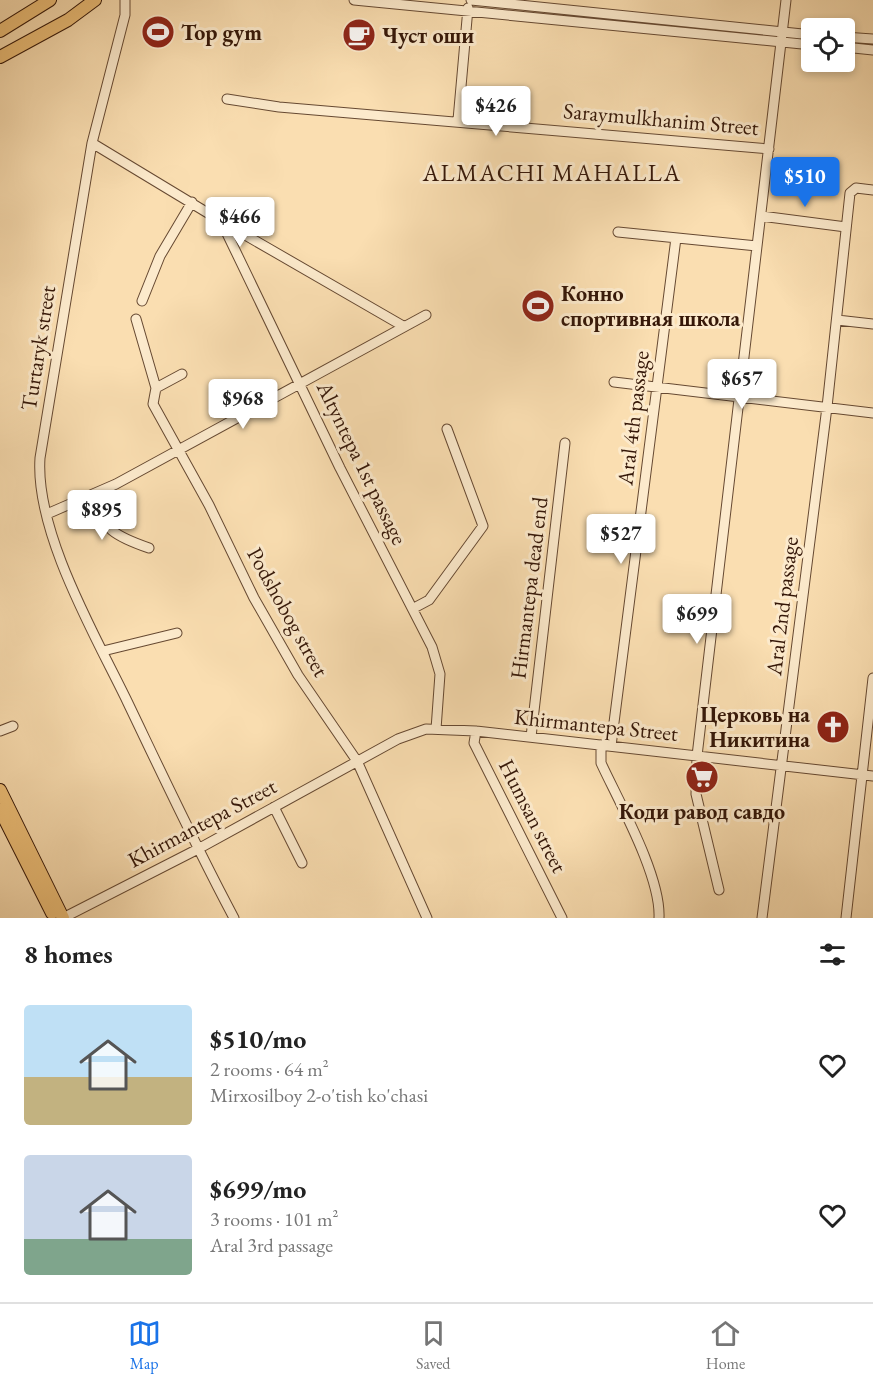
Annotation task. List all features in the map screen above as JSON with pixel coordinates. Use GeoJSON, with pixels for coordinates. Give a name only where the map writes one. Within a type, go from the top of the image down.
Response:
{"type":"FeatureCollection","features":[{"type":"Feature","properties":{"kind":"main road"},"geometry":{"type":"LineString","coordinates":[[0,31],[50,0]]}},
{"type":"Feature","properties":{"kind":"main road"},"geometry":{"type":"LineString","coordinates":[[0,57],[68,20],[93,2]]}},
{"type":"Feature","properties":{"kind":"main road"},"geometry":{"type":"LineString","coordinates":[[0,790],[63,918]]}},
{"type":"Feature","properties":{"kind":"main road"},"geometry":{"type":"LineString","coordinates":[[0,810],[54,918]]}},
{"type":"Feature","properties":{"kind":"street"},"geometry":{"type":"LineString","coordinates":[[93,2],[106,0]]}},
{"type":"Feature","properties":{"kind":"street","name":"Turtaryk street"},"geometry":{"type":"LineString","coordinates":[[125,0],[125,15],[92,142],[40,458],[41,486],[47,514],[70,585],[198,849],[234,918]]}},
{"type":"Feature","properties":{"kind":"street"},"geometry":{"type":"LineString","coordinates":[[354,0],[467,12],[781,38],[801,36]]}},
{"type":"Feature","properties":{"kind":"street"},"geometry":{"type":"LineString","coordinates":[[458,120],[470,0],[781,38],[801,43]]}},
{"type":"Feature","properties":{"kind":"street"},"geometry":{"type":"LineString","coordinates":[[718,890],[696,794],[697,756],[786,0]]}},
{"type":"Feature","properties":{"kind":"street"},"geometry":{"type":"LineString","coordinates":[[855,38],[873,39]]}},
{"type":"Feature","properties":{"kind":"street"},"geometry":{"type":"LineString","coordinates":[[855,49],[873,50]]}},
{"type":"Feature","properties":{"kind":"street","name":"Saraymulkhanim Street"},"geometry":{"type":"LineString","coordinates":[[227,99],[279,107],[458,120],[769,149]]}},
{"type":"Feature","properties":{"kind":"street"},"geometry":{"type":"LineString","coordinates":[[92,142],[220,221],[403,326]]}},
{"type":"Feature","properties":{"kind":"street","name":"Aral 2nd passage"},"geometry":{"type":"LineString","coordinates":[[762,918],[827,407],[850,193],[856,188],[873,190]]}},
{"type":"Feature","properties":{"kind":"street"},"geometry":{"type":"LineString","coordinates":[[142,301],[160,256],[192,202]]}},
{"type":"Feature","properties":{"kind":"street"},"geometry":{"type":"LineString","coordinates":[[761,216],[846,227]]}},
{"type":"Feature","properties":{"kind":"street","name":"Altyntepa 1st passage"},"geometry":{"type":"LineString","coordinates":[[220,221],[302,385],[352,493],[414,608],[432,647],[440,674],[436,729]]}},
{"type":"Feature","properties":{"kind":"street"},"geometry":{"type":"LineString","coordinates":[[618,232],[757,246]]}},
{"type":"Feature","properties":{"kind":"street","name":"Aral 4th passage"},"geometry":{"type":"LineString","coordinates":[[611,746],[676,238]]}},
{"type":"Feature","properties":{"kind":"street"},"geometry":{"type":"LineString","coordinates":[[47,514],[89,496],[302,385],[426,315]]}},
{"type":"Feature","properties":{"kind":"street","name":"Podshobog street"},"geometry":{"type":"LineString","coordinates":[[135,319],[156,388],[153,404],[179,449],[254,598],[298,675],[357,761],[427,918]]}},
{"type":"Feature","properties":{"kind":"street"},"geometry":{"type":"LineString","coordinates":[[837,320],[873,324]]}},
{"type":"Feature","properties":{"kind":"street"},"geometry":{"type":"LineString","coordinates":[[156,388],[182,374]]}},
{"type":"Feature","properties":{"kind":"street"},"geometry":{"type":"LineString","coordinates":[[614,382],[873,413]]}},
{"type":"Feature","properties":{"kind":"street"},"geometry":{"type":"LineString","coordinates":[[414,608],[429,600],[483,526],[447,429]]}},
{"type":"Feature","properties":{"kind":"street","name":"Hirmantepa dead end"},"geometry":{"type":"LineString","coordinates":[[531,737],[565,443]]}},
{"type":"Feature","properties":{"kind":"street"},"geometry":{"type":"LineString","coordinates":[[89,496],[100,520],[108,529],[119,538],[149,548]]}},
{"type":"Feature","properties":{"kind":"street"},"geometry":{"type":"LineString","coordinates":[[103,651],[177,633]]}},
{"type":"Feature","properties":{"kind":"street"},"geometry":{"type":"LineString","coordinates":[[846,918],[873,678]]}},
{"type":"Feature","properties":{"kind":"street"},"geometry":{"type":"LineString","coordinates":[[0,731],[13,726]]}},
{"type":"Feature","properties":{"kind":"street","name":"Khirmаntepa Street"},"geometry":{"type":"LineString","coordinates":[[357,761],[407,734],[436,729],[476,731],[873,776]]}},
{"type":"Feature","properties":{"kind":"street","name":"Humsan street"},"geometry":{"type":"LineString","coordinates":[[476,731],[474,743],[562,918]]}},
{"type":"Feature","properties":{"kind":"street"},"geometry":{"type":"LineString","coordinates":[[601,745],[601,763],[645,861],[660,907],[659,918]]}},
{"type":"Feature","properties":{"kind":"street","name":"Khirmantepa Street"},"geometry":{"type":"LineString","coordinates":[[63,918],[198,849],[357,761]]}},
{"type":"Feature","properties":{"kind":"street"},"geometry":{"type":"LineString","coordinates":[[274,807],[302,862]]}},
{"type":"Feature","properties":{"kind":"place","name":"Top gym"},"geometry":{"type":"Point","coordinates":[158,32]}},
{"type":"Feature","properties":{"kind":"place","name":"Чуст оши"},"geometry":{"type":"Point","coordinates":[359,35]}},
{"type":"Feature","properties":{"kind":"place","name":"Конно спортивная школа"},"geometry":{"type":"Point","coordinates":[538,306]}},
{"type":"Feature","properties":{"kind":"place","name":"Церковь на Никитина"},"geometry":{"type":"Point","coordinates":[833,727]}},
{"type":"Feature","properties":{"kind":"place","name":"Коди равод савдо"},"geometry":{"type":"Point","coordinates":[702,777]}},
{"type":"Feature","properties":{"kind":"district","name":"ALMACHI MAHALLA"},"geometry":{"type":"Point","coordinates":[552,172]}}]}
